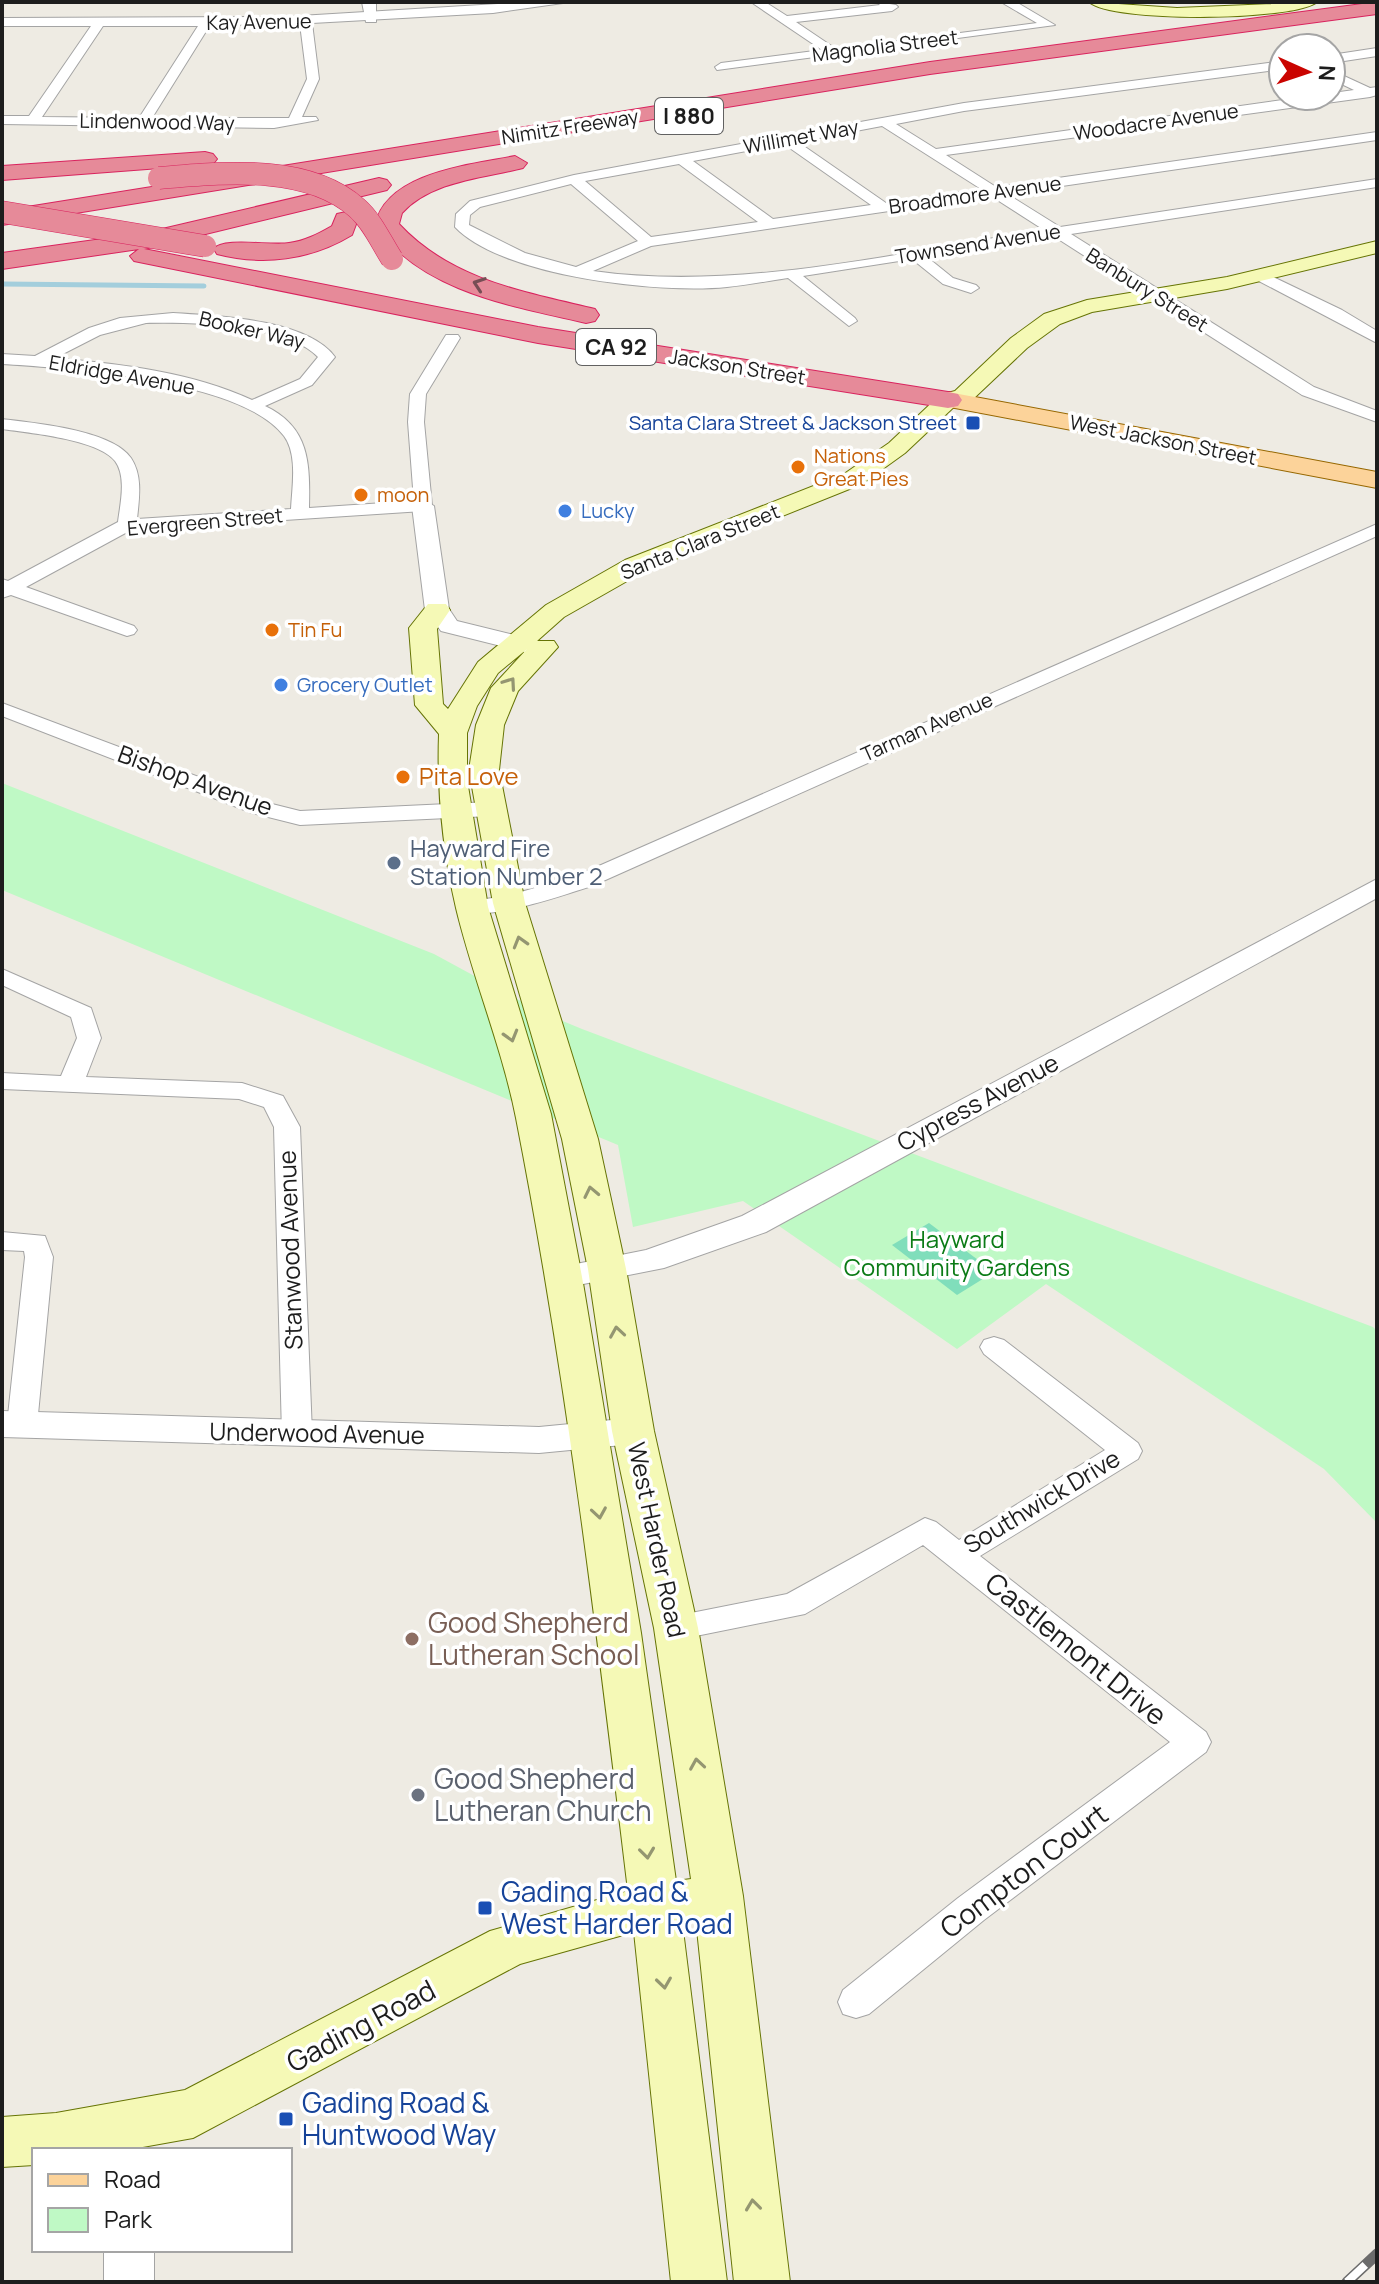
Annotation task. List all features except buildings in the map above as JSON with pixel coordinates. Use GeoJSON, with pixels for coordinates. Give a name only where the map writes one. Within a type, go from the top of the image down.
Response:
{"type":"FeatureCollection","features":[{"type":"Feature","properties":{"kind":"highway","name":"Nimitz Freeway"},"geometry":{"type":"LineString","coordinates":[[4,218],[786,91],[1376,12]]}},
{"type":"Feature","properties":{"kind":"highway","name":"Nimitz Freeway"},"geometry":{"type":"LineString","coordinates":[[4,218],[540,152],[681,123],[1376,12]]}},
{"type":"Feature","properties":{"kind":"highway","name":"I 880"},"geometry":{"type":"LineString","coordinates":[[749,98],[774,99],[1376,12]]}},
{"type":"Feature","properties":{"kind":"highway","name":"I 880"},"geometry":{"type":"LineString","coordinates":[[4,218],[1376,12]]}},
{"type":"Feature","properties":{"kind":"highway"},"geometry":{"type":"LineString","coordinates":[[2,192],[786,91]]}},
{"type":"Feature","properties":{"kind":"highway"},"geometry":{"type":"LineString","coordinates":[[578,149],[666,132],[681,123]]}},
{"type":"Feature","properties":{"kind":"highway"},"geometry":{"type":"LineString","coordinates":[[2,173],[382,142]]}},
{"type":"Feature","properties":{"kind":"highway"},"geometry":{"type":"LineString","coordinates":[[2,261],[127,246],[187,234],[405,178],[540,152]]}},
{"type":"Feature","properties":{"kind":"highway"},"geometry":{"type":"LineString","coordinates":[[540,152],[445,179],[412,192],[390,211],[387,225],[406,247],[465,279],[543,305],[609,320]]}},
{"type":"Feature","properties":{"kind":"highway"},"geometry":{"type":"LineString","coordinates":[[4,218],[159,178],[251,176],[329,190],[355,206],[406,276],[464,303]]}},
{"type":"Feature","properties":{"kind":"highway"},"geometry":{"type":"LineString","coordinates":[[2,243],[255,203],[315,205],[331,209],[346,219],[343,230],[309,247],[129,270],[2,275]]}},
{"type":"Feature","properties":{"kind":"highway"},"geometry":{"type":"LineString","coordinates":[[4,218],[129,270]]}},
{"type":"Feature","properties":{"kind":"highway","name":"CA 92"},"geometry":{"type":"LineString","coordinates":[[4,218],[202,261],[716,347]]}},
{"type":"Feature","properties":{"kind":"highway"},"geometry":{"type":"LineString","coordinates":[[202,261],[655,347],[963,397]]}},
{"type":"Feature","properties":{"kind":"highway","name":"Jackson Street"},"geometry":{"type":"LineString","coordinates":[[202,261],[538,335],[963,397]]}},
{"type":"Feature","properties":{"kind":"highway"},"geometry":{"type":"LineString","coordinates":[[2,275],[85,277]]}},
{"type":"Feature","properties":{"kind":"highway"},"geometry":{"type":"LineString","coordinates":[[637,326],[708,341],[716,347]]}},
{"type":"Feature","properties":{"kind":"highway","name":"Jackson Street"},"geometry":{"type":"LineString","coordinates":[[716,347],[963,397]]}},
{"type":"Feature","properties":{"kind":"main road"},"geometry":{"type":"LineString","coordinates":[[1097,2],[1147,11],[1191,14],[1309,2]]}},
{"type":"Feature","properties":{"kind":"main road","name":"Santa Clara Street"},"geometry":{"type":"LineString","coordinates":[[490,809],[484,770],[490,725],[505,688],[528,646],[555,611],[634,566],[853,479],[963,397],[1019,343],[1054,318],[1087,306],[1260,276],[1375,249]]}},
{"type":"Feature","properties":{"kind":"main road","name":"West Jackson Street"},"geometry":{"type":"LineString","coordinates":[[963,397],[1377,464]]}},
{"type":"Feature","properties":{"kind":"main road","name":"West Jackson Street"},"geometry":{"type":"LineString","coordinates":[[963,397],[1377,480]]}},
{"type":"Feature","properties":{"kind":"main road"},"geometry":{"type":"LineString","coordinates":[[437,610],[423,628],[429,705],[453,733]]}},
{"type":"Feature","properties":{"kind":"main road","name":"Santa Clara Street"},"geometry":{"type":"LineString","coordinates":[[456,810],[452,780],[453,733],[475,686],[528,646]]}},
{"type":"Feature","properties":{"kind":"main road","name":"West Harder Road"},"geometry":{"type":"LineString","coordinates":[[490,809],[509,903],[580,1139],[607,1269],[633,1431],[676,1628],[718,1896],[762,2282]]}},
{"type":"Feature","properties":{"kind":"main road","name":"West Harder Road"},"geometry":{"type":"LineString","coordinates":[[456,810],[472,907],[533,1114],[563,1277],[619,1633],[681,2103],[699,2282]]}},
{"type":"Feature","properties":{"kind":"main road"},"geometry":{"type":"LineString","coordinates":[[463,849],[497,846]]}},
{"type":"Feature","properties":{"kind":"main road","name":"Gading Road"},"geometry":{"type":"LineString","coordinates":[[2,2142],[133,2137],[205,2107],[508,1946],[653,1905],[718,1896]]}},
{"type":"Feature","properties":{"kind":"street"},"geometry":{"type":"LineString","coordinates":[[369,2],[371,19]]}},
{"type":"Feature","properties":{"kind":"street","name":"Kay Avenue"},"geometry":{"type":"LineString","coordinates":[[2,22],[306,22],[564,2]]}},
{"type":"Feature","properties":{"kind":"street"},"geometry":{"type":"LineString","coordinates":[[757,2],[834,53]]}},
{"type":"Feature","properties":{"kind":"street"},"geometry":{"type":"LineString","coordinates":[[785,20],[892,7],[883,2]]}},
{"type":"Feature","properties":{"kind":"street","name":"Magnolia Street"},"geometry":{"type":"LineString","coordinates":[[721,67],[1049,25],[1007,2]]}},
{"type":"Feature","properties":{"kind":"street"},"geometry":{"type":"LineString","coordinates":[[34,119],[56,82],[100,22]]}},
{"type":"Feature","properties":{"kind":"street"},"geometry":{"type":"LineString","coordinates":[[295,119],[313,79],[306,22]]}},
{"type":"Feature","properties":{"kind":"street"},"geometry":{"type":"LineString","coordinates":[[144,121],[206,23]]}},
{"type":"Feature","properties":{"kind":"street"},"geometry":{"type":"LineString","coordinates":[[1347,57],[1377,52]]}},
{"type":"Feature","properties":{"kind":"street","name":"Willimet Way"},"geometry":{"type":"LineString","coordinates":[[579,271],[502,250],[462,227],[463,214],[475,204],[574,179],[964,107],[1267,67]]}},
{"type":"Feature","properties":{"kind":"street"},"geometry":{"type":"LineString","coordinates":[[1347,81],[1374,94]]}},
{"type":"Feature","properties":{"kind":"street","name":"Woodacre Avenue"},"geometry":{"type":"LineString","coordinates":[[935,153],[1374,94]]}},
{"type":"Feature","properties":{"kind":"street","name":"Lindenwood Way"},"geometry":{"type":"LineString","coordinates":[[2,120],[274,124],[295,119],[311,120]]}},
{"type":"Feature","properties":{"kind":"street","name":"Banbury Street"},"geometry":{"type":"LineString","coordinates":[[884,122],[1308,391],[1377,417]]}},
{"type":"Feature","properties":{"kind":"street","name":"Broadmore Avenue"},"geometry":{"type":"LineString","coordinates":[[579,271],[648,242],[1377,136]]}},
{"type":"Feature","properties":{"kind":"street"},"geometry":{"type":"LineString","coordinates":[[787,140],[884,208]]}},
{"type":"Feature","properties":{"kind":"street"},"geometry":{"type":"LineString","coordinates":[[681,159],[770,224]]}},
{"type":"Feature","properties":{"kind":"street"},"geometry":{"type":"LineString","coordinates":[[574,179],[648,242]]}},
{"type":"Feature","properties":{"kind":"street","name":"Townsend Avenue"},"geometry":{"type":"LineString","coordinates":[[579,271],[621,281],[691,286],[1377,183]]}},
{"type":"Feature","properties":{"kind":"street"},"geometry":{"type":"LineString","coordinates":[[915,254],[948,281],[971,288]]}},
{"type":"Feature","properties":{"kind":"street"},"geometry":{"type":"LineString","coordinates":[[791,273],[849,321]]}},
{"type":"Feature","properties":{"kind":"street"},"geometry":{"type":"LineString","coordinates":[[1260,276],[1337,313],[1377,338]]}},
{"type":"Feature","properties":{"kind":"street","name":"Booker Way"},"geometry":{"type":"LineString","coordinates":[[39,361],[71,339],[89,331],[161,316],[202,317],[277,332],[320,346],[327,357],[306,382],[251,406]]}},
{"type":"Feature","properties":{"kind":"street"},"geometry":{"type":"LineString","coordinates":[[452,338],[418,394],[416,422],[437,610],[449,626],[528,646]]}},
{"type":"Feature","properties":{"kind":"street","name":"Eldridge Avenue"},"geometry":{"type":"LineString","coordinates":[[2,359],[39,361],[167,379],[216,391],[251,406],[288,429],[297,444],[300,514]]}},
{"type":"Feature","properties":{"kind":"street"},"geometry":{"type":"LineString","coordinates":[[2,424],[85,440],[121,456],[129,473],[127,525]]}},
{"type":"Feature","properties":{"kind":"street","name":"Evergreen Street"},"geometry":{"type":"LineString","coordinates":[[5,588],[127,525],[423,506]]}},
{"type":"Feature","properties":{"kind":"street","name":"Tarman Avenue"},"geometry":{"type":"LineString","coordinates":[[472,907],[509,903],[584,881],[1377,529]]}},
{"type":"Feature","properties":{"kind":"street"},"geometry":{"type":"LineString","coordinates":[[5,588],[127,630]]}},
{"type":"Feature","properties":{"kind":"street","name":"Bishop Avenue"},"geometry":{"type":"LineString","coordinates":[[2,709],[260,808],[300,818],[490,809]]}},
{"type":"Feature","properties":{"kind":"street","name":"Cypress Avenue"},"geometry":{"type":"LineString","coordinates":[[563,1277],[697,1247],[754,1224],[1377,887]]}},
{"type":"Feature","properties":{"kind":"street"},"geometry":{"type":"LineString","coordinates":[[2,976],[82,1013],[89,1038],[70,1084]]}},
{"type":"Feature","properties":{"kind":"street","name":"Stanwood Avenue"},"geometry":{"type":"LineString","coordinates":[[2,1081],[242,1091],[274,1102],[287,1127],[297,1434]]}},
{"type":"Feature","properties":{"kind":"street"},"geometry":{"type":"LineString","coordinates":[[2,1241],[35,1242],[39,1257],[12,1425]]}},
{"type":"Feature","properties":{"kind":"street","name":"Southwick Drive"},"geometry":{"type":"LineString","coordinates":[[676,1628],[794,1605],[925,1530],[958,1555],[1127,1451],[994,1347]]}},
{"type":"Feature","properties":{"kind":"street","name":"Underwood Avenue"},"geometry":{"type":"LineString","coordinates":[[12,1425],[539,1440],[633,1431]]}},
{"type":"Feature","properties":{"kind":"street","name":"Castlemont Drive"},"geometry":{"type":"LineString","coordinates":[[958,1555],[1194,1742]]}},
{"type":"Feature","properties":{"kind":"street","name":"Compton Court"},"geometry":{"type":"LineString","coordinates":[[856,2002],[971,1909],[1194,1742]]}},
{"type":"Feature","properties":{"kind":"street"},"geometry":{"type":"LineString","coordinates":[[129,2252],[129,2282]]}},
{"type":"Feature","properties":{"kind":"green space","name":"Hayward Community Gardens"},"geometry":{"type":"Polygon","coordinates":[[[2,783],[434,954],[541,1012],[582,1029],[1373,1327],[1377,1331],[1377,1523],[1324,1469],[1046,1284],[957,1349],[743,1201],[633,1227],[618,1145],[2,890],[2,783]]]}},
{"type":"Feature","properties":{"kind":"green space"},"geometry":{"type":"Polygon","coordinates":[[[929,1223],[994,1272],[957,1295],[892,1245],[929,1223]]]}},
{"type":"Feature","properties":{"kind":"waterway"},"geometry":{"type":"LineString","coordinates":[[2,284],[204,286]]}},
{"type":"Feature","properties":{"kind":"railway"},"geometry":{"type":"LineString","coordinates":[[1347,2282],[1377,2254]]}},
{"type":"Feature","properties":{"kind":"place","name":"Santa Clara Street & Jackson Street"},"geometry":{"type":"Point","coordinates":[973,423]}},
{"type":"Feature","properties":{"kind":"place","name":"Nations Great Pies"},"geometry":{"type":"Point","coordinates":[798,467]}},
{"type":"Feature","properties":{"kind":"place","name":"moon"},"geometry":{"type":"Point","coordinates":[361,495]}},
{"type":"Feature","properties":{"kind":"place","name":"Lucky"},"geometry":{"type":"Point","coordinates":[565,511]}},
{"type":"Feature","properties":{"kind":"place","name":"Tin Fu"},"geometry":{"type":"Point","coordinates":[272,630]}},
{"type":"Feature","properties":{"kind":"place","name":"Grocery Outlet"},"geometry":{"type":"Point","coordinates":[281,685]}},
{"type":"Feature","properties":{"kind":"place","name":"Pita Love"},"geometry":{"type":"Point","coordinates":[403,777]}},
{"type":"Feature","properties":{"kind":"place","name":"Hayward Fire Station Number 2"},"geometry":{"type":"Point","coordinates":[394,863]}},
{"type":"Feature","properties":{"kind":"place","name":"Good Shepherd Lutheran School"},"geometry":{"type":"Point","coordinates":[412,1639]}},
{"type":"Feature","properties":{"kind":"place","name":"Good Shepherd Lutheran Church"},"geometry":{"type":"Point","coordinates":[418,1795]}},
{"type":"Feature","properties":{"kind":"place","name":"Gading Road & West Harder Road"},"geometry":{"type":"Point","coordinates":[485,1908]}},
{"type":"Feature","properties":{"kind":"place","name":"Gading Road & Huntwood Way"},"geometry":{"type":"Point","coordinates":[286,2119]}}]}
